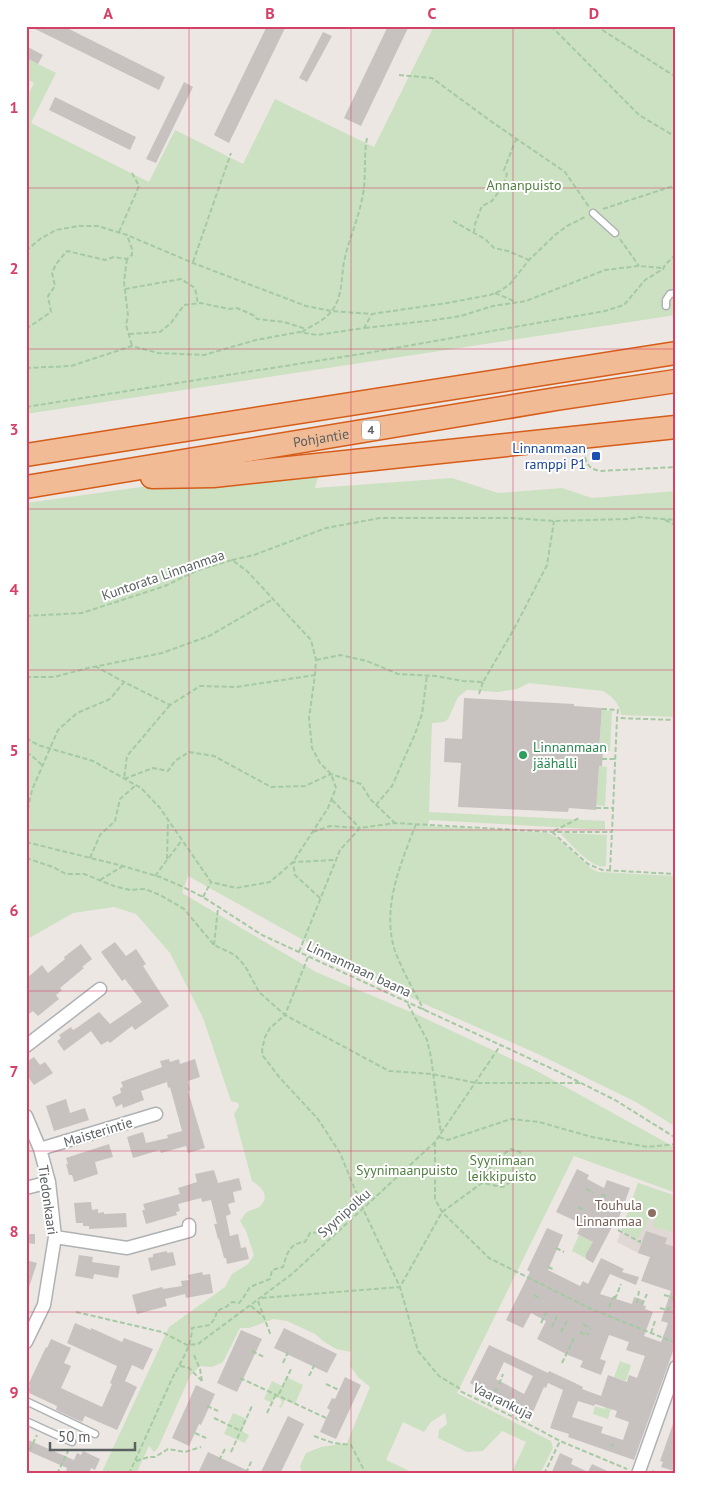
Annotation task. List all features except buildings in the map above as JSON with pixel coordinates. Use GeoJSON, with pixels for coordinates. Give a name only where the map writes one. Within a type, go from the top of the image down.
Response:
{"type":"FeatureCollection","features":[{"type":"Feature","properties":{"kind":"highway","name":"Pohjantie"},"geometry":{"type":"LineString","coordinates":[[26,455],[672,353]]}},
{"type":"Feature","properties":{"kind":"highway","name":"Pohjantie"},"geometry":{"type":"LineString","coordinates":[[26,486],[676,381]]}},
{"type":"Feature","properties":{"kind":"highway"},"geometry":{"type":"LineString","coordinates":[[66,480],[214,476],[676,427]]}},
{"type":"Feature","properties":{"kind":"highway"},"geometry":{"type":"LineString","coordinates":[[452,451],[541,455],[638,442],[676,432]]}},
{"type":"Feature","properties":{"kind":"street"},"geometry":{"type":"LineString","coordinates":[[26,1046],[100,989]]}},
{"type":"Feature","properties":{"kind":"street","name":"Maisterintie"},"geometry":{"type":"LineString","coordinates":[[40,1149],[156,1114]]}},
{"type":"Feature","properties":{"kind":"street","name":"Tiedonkaari"},"geometry":{"type":"LineString","coordinates":[[26,1116],[40,1149],[49,1182],[55,1237],[44,1305],[32,1321],[26,1342]]}},
{"type":"Feature","properties":{"kind":"street"},"geometry":{"type":"LineString","coordinates":[[26,1188],[49,1182]]}},
{"type":"Feature","properties":{"kind":"street"},"geometry":{"type":"LineString","coordinates":[[55,1237],[127,1248],[189,1230],[189,1225]]}},
{"type":"Feature","properties":{"kind":"street"},"geometry":{"type":"LineString","coordinates":[[638,1473],[676,1367]]}},
{"type":"Feature","properties":{"kind":"lane"},"geometry":{"type":"LineString","coordinates":[[594,213],[615,233]]}},
{"type":"Feature","properties":{"kind":"lane"},"geometry":{"type":"LineString","coordinates":[[666,306],[666,300],[670,294],[676,293]]}},
{"type":"Feature","properties":{"kind":"lane"},"geometry":{"type":"LineString","coordinates":[[26,1401],[95,1434]]}},
{"type":"Feature","properties":{"kind":"lane"},"geometry":{"type":"LineString","coordinates":[[26,1421],[72,1442]]}},
{"type":"Feature","properties":{"kind":"path"},"geometry":{"type":"LineString","coordinates":[[551,26],[639,115],[676,137]]}},
{"type":"Feature","properties":{"kind":"path"},"geometry":{"type":"LineString","coordinates":[[596,26],[676,76]]}},
{"type":"Feature","properties":{"kind":"path"},"geometry":{"type":"LineString","coordinates":[[399,75],[432,78],[565,172],[594,213]]}},
{"type":"Feature","properties":{"kind":"path"},"geometry":{"type":"LineString","coordinates":[[301,332],[331,311],[337,301],[344,260],[363,198],[366,176],[364,154],[367,138]]}},
{"type":"Feature","properties":{"kind":"path"},"geometry":{"type":"LineString","coordinates":[[474,233],[474,224],[482,206],[492,200],[503,186],[508,174],[504,170],[516,139]]}},
{"type":"Feature","properties":{"kind":"path"},"geometry":{"type":"LineString","coordinates":[[193,263],[230,153]]}},
{"type":"Feature","properties":{"kind":"path"},"geometry":{"type":"LineString","coordinates":[[119,232],[140,186],[131,171]]}},
{"type":"Feature","properties":{"kind":"path"},"geometry":{"type":"LineString","coordinates":[[26,251],[40,239],[56,230],[79,226],[98,226],[127,235],[193,263],[306,306],[331,311],[372,314],[447,303],[495,293],[510,284],[530,260],[567,226],[594,213],[676,185]]}},
{"type":"Feature","properties":{"kind":"path"},"geometry":{"type":"LineString","coordinates":[[453,221],[485,239],[494,248],[508,251],[530,260]]}},
{"type":"Feature","properties":{"kind":"path"},"geometry":{"type":"LineString","coordinates":[[615,233],[639,266]]}},
{"type":"Feature","properties":{"kind":"path"},"geometry":{"type":"LineString","coordinates":[[26,329],[52,312],[48,296],[55,286],[52,273],[56,264],[67,252],[105,260],[114,257],[126,259],[132,256],[132,249],[127,235]]}},
{"type":"Feature","properties":{"kind":"path"},"geometry":{"type":"LineString","coordinates":[[26,368],[71,366],[132,346],[158,353],[204,355],[256,340],[301,332],[331,334],[364,328],[444,319],[548,294],[605,270],[639,266],[662,268],[676,254]]}},
{"type":"Feature","properties":{"kind":"path"},"geometry":{"type":"LineString","coordinates":[[126,259],[124,282],[128,316],[126,325],[132,346]]}},
{"type":"Feature","properties":{"kind":"path"},"geometry":{"type":"LineString","coordinates":[[26,407],[368,353],[605,311],[624,305],[645,280],[664,269],[665,265]]}},
{"type":"Feature","properties":{"kind":"path"},"geometry":{"type":"LineString","coordinates":[[125,290],[180,279],[195,288],[198,304]]}},
{"type":"Feature","properties":{"kind":"path"},"geometry":{"type":"LineString","coordinates":[[495,293],[518,302]]}},
{"type":"Feature","properties":{"kind":"path"},"geometry":{"type":"LineString","coordinates":[[129,334],[160,332],[171,323],[184,304],[198,304],[229,309],[237,308],[253,315],[257,319],[284,322],[306,329]]}},
{"type":"Feature","properties":{"kind":"path"},"geometry":{"type":"LineString","coordinates":[[364,328],[372,314]]}},
{"type":"Feature","properties":{"kind":"path"},"geometry":{"type":"LineString","coordinates":[[585,457],[586,463],[590,467],[600,472],[676,467]]}},
{"type":"Feature","properties":{"kind":"path"},"geometry":{"type":"LineString","coordinates":[[232,560],[254,555],[326,528],[380,518],[511,518],[554,521],[628,519],[638,517],[676,520]]}},
{"type":"Feature","properties":{"kind":"path"},"geometry":{"type":"LineString","coordinates":[[663,519],[676,525]]}},
{"type":"Feature","properties":{"kind":"path"},"geometry":{"type":"LineString","coordinates":[[479,694],[483,682],[514,629],[547,565],[554,521]]}},
{"type":"Feature","properties":{"kind":"path","name":"Kuntorata Linnanmaa"},"geometry":{"type":"LineString","coordinates":[[26,616],[82,613],[165,586],[196,571],[232,560],[247,571],[312,640],[316,660],[316,675],[309,718],[312,748],[320,763],[332,774]]}},
{"type":"Feature","properties":{"kind":"path"},"geometry":{"type":"LineString","coordinates":[[26,677],[54,677],[95,666],[162,653],[209,636],[273,599]]}},
{"type":"Feature","properties":{"kind":"path"},"geometry":{"type":"LineString","coordinates":[[316,660],[340,655],[367,661],[398,674],[427,675],[483,682]]}},
{"type":"Feature","properties":{"kind":"path"},"geometry":{"type":"LineString","coordinates":[[95,666],[170,705]]}},
{"type":"Feature","properties":{"kind":"path"},"geometry":{"type":"LineString","coordinates":[[124,779],[127,756],[170,705],[200,686],[236,687],[316,675]]}},
{"type":"Feature","properties":{"kind":"path"},"geometry":{"type":"LineString","coordinates":[[376,805],[392,786],[415,734],[422,714],[427,675]]}},
{"type":"Feature","properties":{"kind":"path"},"geometry":{"type":"LineString","coordinates":[[26,817],[32,790],[58,730],[78,713],[110,699],[125,683]]}},
{"type":"Feature","properties":{"kind":"path"},"geometry":{"type":"LineString","coordinates":[[602,709],[618,710],[610,870]]}},
{"type":"Feature","properties":{"kind":"path"},"geometry":{"type":"LineString","coordinates":[[617,718],[676,720]]}},
{"type":"Feature","properties":{"kind":"path"},"geometry":{"type":"LineString","coordinates":[[26,738],[38,745],[93,760],[141,788],[160,808],[211,882],[236,888],[270,882],[293,862],[313,832],[336,788],[332,774]]}},
{"type":"Feature","properties":{"kind":"path"},"geometry":{"type":"LineString","coordinates":[[124,779],[153,768],[168,771],[176,762],[190,752],[214,756],[272,787],[305,786],[332,774],[361,784],[376,805],[395,823]]}},
{"type":"Feature","properties":{"kind":"path"},"geometry":{"type":"LineString","coordinates":[[26,753],[43,766]]}},
{"type":"Feature","properties":{"kind":"path"},"geometry":{"type":"LineString","coordinates":[[602,759],[616,759]]}},
{"type":"Feature","properties":{"kind":"path"},"geometry":{"type":"LineString","coordinates":[[90,858],[100,835],[115,820],[120,799],[135,785]]}},
{"type":"Feature","properties":{"kind":"path"},"geometry":{"type":"LineString","coordinates":[[331,799],[360,828]]}},
{"type":"Feature","properties":{"kind":"path"},"geometry":{"type":"LineString","coordinates":[[596,808],[613,808]]}},
{"type":"Feature","properties":{"kind":"path"},"geometry":{"type":"LineString","coordinates":[[552,832],[579,818]]}},
{"type":"Feature","properties":{"kind":"path"},"geometry":{"type":"LineString","coordinates":[[167,859],[168,820]]}},
{"type":"Feature","properties":{"kind":"path"},"geometry":{"type":"LineString","coordinates":[[313,832],[330,826],[360,828],[395,823],[552,832],[612,832]]}},
{"type":"Feature","properties":{"kind":"path"},"geometry":{"type":"LineString","coordinates":[[416,824],[392,897],[391,920],[395,950],[408,981],[424,1011]]}},
{"type":"Feature","properties":{"kind":"path"},"geometry":{"type":"LineString","coordinates":[[299,952],[335,860],[340,850],[360,828]]}},
{"type":"Feature","properties":{"kind":"path"},"geometry":{"type":"LineString","coordinates":[[552,832],[588,864],[602,870],[676,874]]}},
{"type":"Feature","properties":{"kind":"path"},"geometry":{"type":"LineString","coordinates":[[155,876],[182,840]]}},
{"type":"Feature","properties":{"kind":"path","name":"Linnanmaan baana"},"geometry":{"type":"LineString","coordinates":[[26,842],[123,866],[182,886],[262,935],[581,1083],[615,1100],[676,1138]]}},
{"type":"Feature","properties":{"kind":"path"},"geometry":{"type":"LineString","coordinates":[[26,858],[53,867],[66,874],[84,874],[130,890],[146,889],[184,909],[214,945],[235,955],[245,966],[259,992],[285,1016],[389,1071],[432,1074],[476,1083],[581,1083]]}},
{"type":"Feature","properties":{"kind":"path"},"geometry":{"type":"LineString","coordinates":[[293,862],[335,860]]}},
{"type":"Feature","properties":{"kind":"path"},"geometry":{"type":"LineString","coordinates":[[293,862],[295,874],[320,898]]}},
{"type":"Feature","properties":{"kind":"path"},"geometry":{"type":"LineString","coordinates":[[100,880],[123,866]]}},
{"type":"Feature","properties":{"kind":"path"},"geometry":{"type":"LineString","coordinates":[[202,897],[211,882]]}},
{"type":"Feature","properties":{"kind":"path"},"geometry":{"type":"LineString","coordinates":[[214,945],[218,907]]}},
{"type":"Feature","properties":{"kind":"path"},"geometry":{"type":"LineString","coordinates":[[285,1016],[308,957]]}},
{"type":"Feature","properties":{"kind":"path"},"geometry":{"type":"LineString","coordinates":[[408,1003],[427,1040],[431,1056],[441,1134]]}},
{"type":"Feature","properties":{"kind":"path","name":"Vaarankuja"},"geometry":{"type":"LineString","coordinates":[[285,1016],[270,1028],[265,1037],[262,1050],[263,1056],[280,1078],[318,1119],[340,1153],[363,1209],[400,1287],[418,1351],[439,1376],[460,1388],[460,1391],[560,1441],[638,1473]]}},
{"type":"Feature","properties":{"kind":"path","name":"Syynipolku"},"geometry":{"type":"LineString","coordinates":[[188,1345],[198,1344],[292,1274],[435,1142],[500,1046]]}},
{"type":"Feature","properties":{"kind":"path"},"geometry":{"type":"LineString","coordinates":[[439,1137],[448,1140],[512,1119],[539,1122],[592,1137],[623,1141],[648,1147],[676,1144]]}},
{"type":"Feature","properties":{"kind":"path"},"geometry":{"type":"LineString","coordinates":[[435,1142],[435,1199],[442,1212],[489,1258],[589,1308],[676,1343]]}},
{"type":"Feature","properties":{"kind":"path"},"geometry":{"type":"LineString","coordinates":[[261,1298],[400,1287],[442,1212],[482,1183],[492,1161],[511,1149],[520,1152],[523,1162],[516,1178],[503,1187],[482,1183]]}},
{"type":"Feature","properties":{"kind":"path"},"geometry":{"type":"LineString","coordinates":[[586,1189],[594,1193]]}},
{"type":"Feature","properties":{"kind":"path"},"geometry":{"type":"LineString","coordinates":[[599,1203],[602,1195],[606,1196]]}},
{"type":"Feature","properties":{"kind":"path"},"geometry":{"type":"LineString","coordinates":[[578,1207],[585,1211]]}},
{"type":"Feature","properties":{"kind":"path"},"geometry":{"type":"LineString","coordinates":[[618,1230],[640,1242],[640,1240]]}},
{"type":"Feature","properties":{"kind":"path"},"geometry":{"type":"LineString","coordinates":[[130,1474],[171,1381],[180,1366],[192,1337],[192,1328],[210,1325],[217,1311],[232,1302],[239,1303],[250,1287],[270,1279],[272,1270],[283,1267],[289,1250],[297,1242],[305,1242],[310,1232],[340,1231]]}},
{"type":"Feature","properties":{"kind":"path"},"geometry":{"type":"LineString","coordinates":[[556,1248],[564,1252]]}},
{"type":"Feature","properties":{"kind":"path"},"geometry":{"type":"LineString","coordinates":[[548,1267],[555,1270]]}},
{"type":"Feature","properties":{"kind":"path"},"geometry":{"type":"LineString","coordinates":[[609,1307],[621,1284]]}},
{"type":"Feature","properties":{"kind":"path"},"geometry":{"type":"LineString","coordinates":[[637,1303],[639,1291]]}},
{"type":"Feature","properties":{"kind":"path"},"geometry":{"type":"LineString","coordinates":[[642,1305],[648,1294]]}},
{"type":"Feature","properties":{"kind":"path"},"geometry":{"type":"LineString","coordinates":[[534,1295],[541,1299]]}},
{"type":"Feature","properties":{"kind":"path"},"geometry":{"type":"LineString","coordinates":[[664,1295],[672,1298],[673,1301]]}},
{"type":"Feature","properties":{"kind":"path"},"geometry":{"type":"LineString","coordinates":[[258,1301],[271,1336]]}},
{"type":"Feature","properties":{"kind":"path"},"geometry":{"type":"LineString","coordinates":[[251,1306],[264,1317]]}},
{"type":"Feature","properties":{"kind":"path"},"geometry":{"type":"LineString","coordinates":[[660,1308],[667,1310],[671,1307]]}},
{"type":"Feature","properties":{"kind":"path"},"geometry":{"type":"LineString","coordinates":[[541,1323],[547,1311]]}},
{"type":"Feature","properties":{"kind":"path"},"geometry":{"type":"LineString","coordinates":[[76,1312],[162,1332],[188,1345]]}},
{"type":"Feature","properties":{"kind":"path"},"geometry":{"type":"LineString","coordinates":[[552,1328],[557,1316]]}},
{"type":"Feature","properties":{"kind":"path"},"geometry":{"type":"LineString","coordinates":[[561,1332],[568,1319]]}},
{"type":"Feature","properties":{"kind":"path"},"geometry":{"type":"LineString","coordinates":[[651,1333],[655,1321]]}},
{"type":"Feature","properties":{"kind":"path"},"geometry":{"type":"LineString","coordinates":[[583,1324],[590,1329]]}},
{"type":"Feature","properties":{"kind":"path"},"geometry":{"type":"LineString","coordinates":[[580,1332],[586,1335],[589,1334]]}},
{"type":"Feature","properties":{"kind":"path"},"geometry":{"type":"LineString","coordinates":[[562,1362],[574,1338]]}},
{"type":"Feature","properties":{"kind":"path"},"geometry":{"type":"LineString","coordinates":[[252,1352],[264,1357]]}},
{"type":"Feature","properties":{"kind":"path"},"geometry":{"type":"LineString","coordinates":[[283,1363],[288,1352]]}},
{"type":"Feature","properties":{"kind":"path"},"geometry":{"type":"LineString","coordinates":[[180,1366],[189,1368],[202,1381],[200,1369],[194,1355]]}},
{"type":"Feature","properties":{"kind":"path"},"geometry":{"type":"LineString","coordinates":[[309,1376],[315,1364]]}},
{"type":"Feature","properties":{"kind":"path"},"geometry":{"type":"LineString","coordinates":[[267,1413],[292,1367]]}},
{"type":"Feature","properties":{"kind":"path"},"geometry":{"type":"LineString","coordinates":[[499,1384],[503,1374]]}},
{"type":"Feature","properties":{"kind":"path"},"geometry":{"type":"LineString","coordinates":[[240,1378],[326,1418]]}},
{"type":"Feature","properties":{"kind":"path"},"geometry":{"type":"LineString","coordinates":[[326,1384],[339,1390]]}},
{"type":"Feature","properties":{"kind":"path"},"geometry":{"type":"LineString","coordinates":[[488,1405],[497,1388]]}},
{"type":"Feature","properties":{"kind":"path"},"geometry":{"type":"LineString","coordinates":[[207,1406],[218,1411]]}},
{"type":"Feature","properties":{"kind":"path"},"geometry":{"type":"LineString","coordinates":[[231,1452],[252,1406]]}},
{"type":"Feature","properties":{"kind":"path"},"geometry":{"type":"LineString","coordinates":[[214,1418],[241,1431]]}},
{"type":"Feature","properties":{"kind":"path"},"geometry":{"type":"LineString","coordinates":[[26,1457],[40,1428]]}},
{"type":"Feature","properties":{"kind":"path"},"geometry":{"type":"LineString","coordinates":[[195,1432],[206,1438]]}},
{"type":"Feature","properties":{"kind":"path"},"geometry":{"type":"LineString","coordinates":[[314,1436],[333,1443],[351,1445],[366,1474]]}},
{"type":"Feature","properties":{"kind":"path"},"geometry":{"type":"LineString","coordinates":[[544,1474],[560,1441]]}},
{"type":"Feature","properties":{"kind":"path"},"geometry":{"type":"LineString","coordinates":[[57,1474],[72,1442]]}},
{"type":"Feature","properties":{"kind":"path"},"geometry":{"type":"LineString","coordinates":[[134,1464],[140,1460],[155,1457],[168,1449],[185,1452],[201,1447]]}},
{"type":"Feature","properties":{"kind":"path"},"geometry":{"type":"LineString","coordinates":[[219,1460],[225,1449]]}},
{"type":"Feature","properties":{"kind":"path"},"geometry":{"type":"LineString","coordinates":[[246,1473],[252,1460]]}},
{"type":"Feature","properties":{"kind":"path"},"geometry":{"type":"LineString","coordinates":[[652,1470],[659,1474]]}},
{"type":"Feature","properties":{"kind":"shaded area","name":"Touhula Linnanmaa"},"geometry":{"type":"Polygon","coordinates":[[[638,1183],[676,1196],[676,1266],[638,1253],[617,1242],[638,1183]]]}},
{"type":"Feature","properties":{"kind":"green space","name":"Annanpuisto"},"geometry":{"type":"Polygon","coordinates":[[[434,26],[676,26],[676,315],[26,414],[26,99],[34,83],[26,79],[26,58],[56,73],[31,123],[149,182],[175,130],[243,164],[275,99],[374,147],[434,26]]]}},
{"type":"Feature","properties":{"kind":"green space"},"geometry":{"type":"Polygon","coordinates":[[[321,466],[315,488],[452,478],[498,493],[562,488],[592,498],[676,491],[676,717],[621,715],[615,701],[603,691],[529,683],[517,689],[498,692],[467,690],[458,697],[448,719],[444,722],[432,723],[429,812],[605,821],[605,830],[429,820],[428,826],[548,833],[556,837],[592,869],[598,872],[676,876],[676,1127],[636,1102],[540,1055],[420,1002],[188,876],[182,893],[316,972],[420,1016],[535,1070],[676,1148],[676,1193],[574,1156],[457,1393],[551,1441],[553,1448],[540,1474],[511,1474],[526,1442],[502,1431],[483,1451],[467,1452],[438,1438],[439,1430],[447,1424],[445,1413],[431,1422],[424,1432],[403,1422],[386,1460],[416,1474],[302,1474],[300,1466],[306,1453],[321,1447],[347,1443],[370,1387],[358,1377],[350,1366],[351,1352],[336,1349],[315,1334],[287,1321],[273,1319],[249,1328],[240,1328],[223,1362],[212,1367],[200,1366],[190,1376],[158,1448],[154,1452],[149,1446],[136,1474],[101,1474],[169,1327],[225,1287],[232,1274],[248,1264],[254,1255],[246,1231],[240,1221],[246,1213],[263,1203],[265,1196],[262,1189],[252,1181],[234,1114],[239,1106],[238,1103],[231,1101],[203,1018],[170,953],[136,914],[114,907],[73,913],[26,940],[26,503],[213,477],[321,466]]]}},
{"type":"Feature","properties":{"kind":"green space"},"geometry":{"type":"Polygon","coordinates":[[[602,710],[612,711],[610,751],[599,751],[602,710]]]}},
{"type":"Feature","properties":{"kind":"green space"},"geometry":{"type":"Polygon","coordinates":[[[599,766],[607,767],[605,806],[596,805],[599,766]]]}},
{"type":"Feature","properties":{"kind":"green space"},"geometry":{"type":"Polygon","coordinates":[[[561,834],[607,835],[606,866],[594,864],[588,860],[561,834]]]}},
{"type":"Feature","properties":{"kind":"green space"},"geometry":{"type":"Polygon","coordinates":[[[638,1183],[676,1196],[675,1233],[652,1226],[658,1211],[654,1209],[638,1239],[622,1230],[638,1183]]]}},
{"type":"Feature","properties":{"kind":"green space"},"geometry":{"type":"Polygon","coordinates":[[[579,1235],[593,1242],[593,1262],[572,1251],[579,1235]]]}},
{"type":"Feature","properties":{"kind":"green space"},"geometry":{"type":"Polygon","coordinates":[[[620,1361],[631,1365],[626,1381],[614,1377],[620,1361]]]}},
{"type":"Feature","properties":{"kind":"green space"},"geometry":{"type":"Polygon","coordinates":[[[286,1377],[303,1385],[295,1404],[285,1400],[281,1408],[278,1406],[282,1402],[280,1398],[275,1398],[274,1404],[264,1399],[272,1381],[282,1386],[286,1377]]]}},
{"type":"Feature","properties":{"kind":"green space"},"geometry":{"type":"Polygon","coordinates":[[[595,1406],[611,1409],[608,1419],[593,1414],[595,1406]]]}},
{"type":"Feature","properties":{"kind":"green space"},"geometry":{"type":"Polygon","coordinates":[[[233,1413],[247,1419],[242,1431],[249,1435],[245,1443],[224,1434],[233,1413]]]}},
{"type":"Feature","properties":{"kind":"place","name":"Linnanmaan ramppi P1"},"geometry":{"type":"Point","coordinates":[596,456]}},
{"type":"Feature","properties":{"kind":"place","name":"Linnanmaan jäähalli"},"geometry":{"type":"Point","coordinates":[523,755]}},
{"type":"Feature","properties":{"kind":"place","name":"Touhula Linnanmaa"},"geometry":{"type":"Point","coordinates":[652,1213]}},
{"type":"Feature","properties":{"kind":"park label","name":"Syynimaan leikkipuisto"},"geometry":{"type":"Point","coordinates":[502,1168]}},
{"type":"Feature","properties":{"kind":"park label","name":"Syynimaanpuisto"},"geometry":{"type":"Point","coordinates":[407,1170]}}]}
